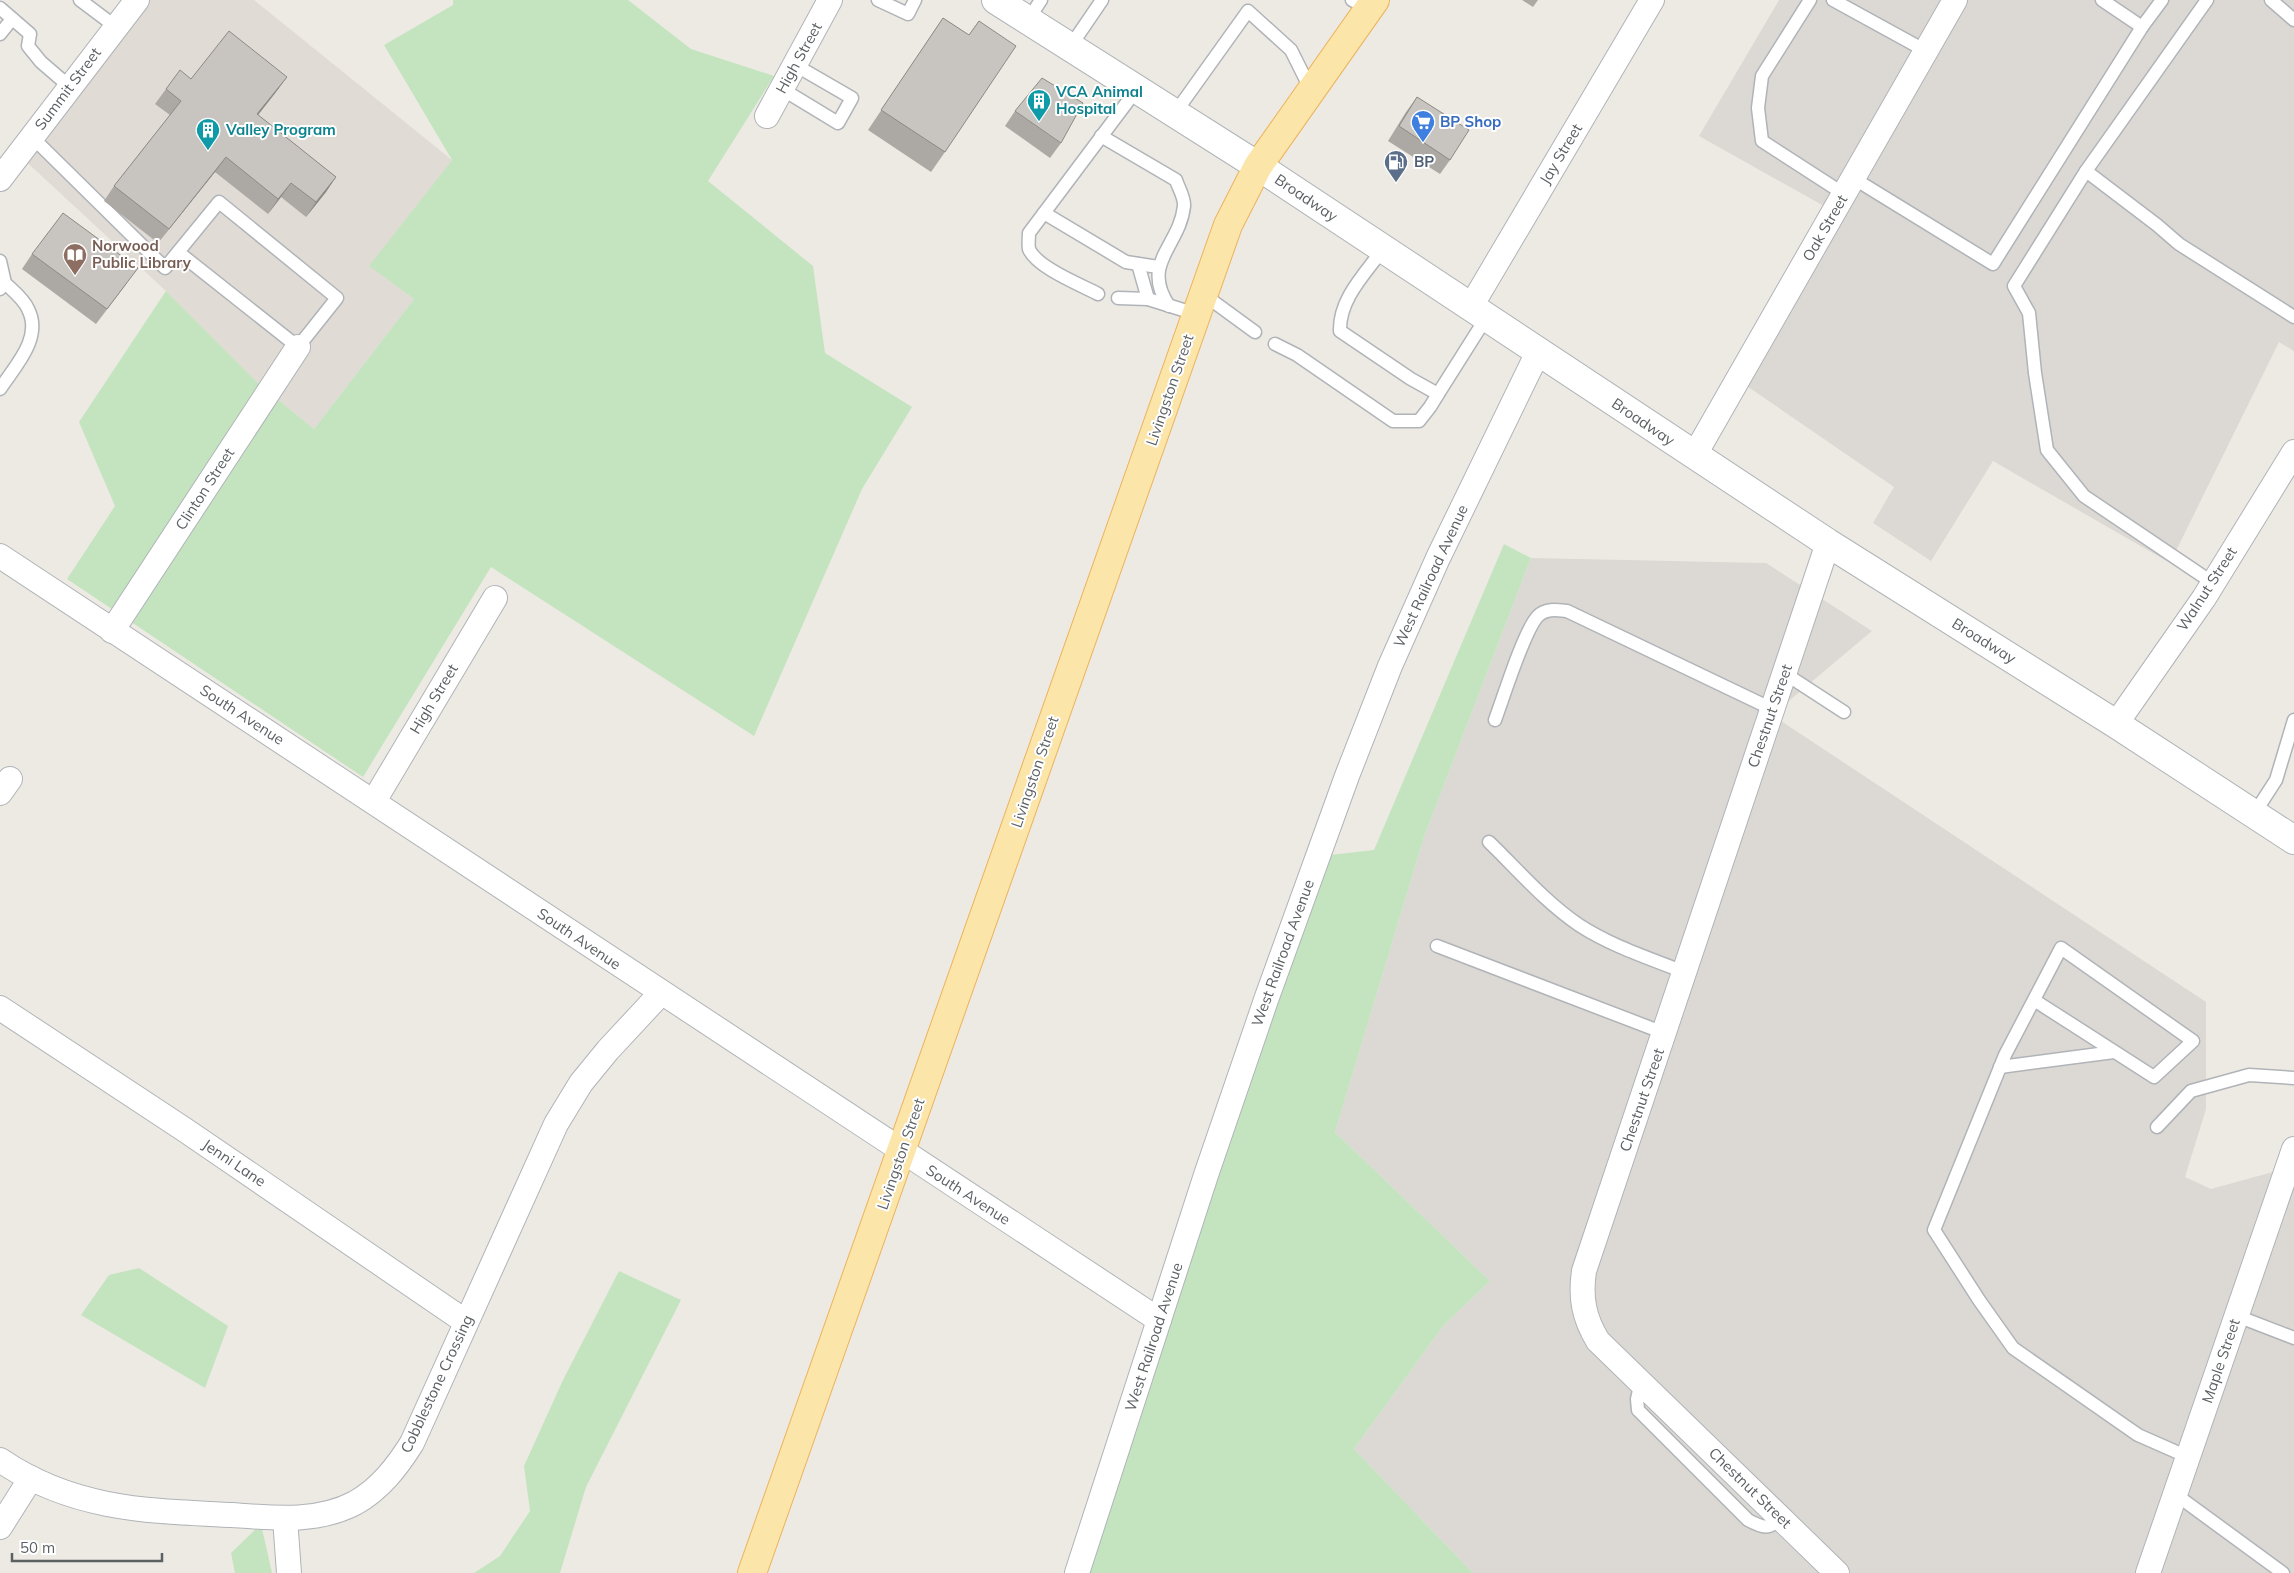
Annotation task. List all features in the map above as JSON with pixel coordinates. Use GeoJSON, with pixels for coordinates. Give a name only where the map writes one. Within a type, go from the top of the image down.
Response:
{"type":"FeatureCollection","features":[{"type":"Feature","properties":{"kind":"main road","name":"Livingston Street"},"geometry":{"type":"LineString","coordinates":[[752,1573],[1228,226],[1258,166],[1311,90],[1365,3]]}},
{"type":"Feature","properties":{"kind":"street","name":"Summit Street"},"geometry":{"type":"LineString","coordinates":[[0,179],[137,0]]}},
{"type":"Feature","properties":{"kind":"street","name":"High Street"},"geometry":{"type":"LineString","coordinates":[[767,116],[830,0]]}},
{"type":"Feature","properties":{"kind":"street","name":"Broadway"},"geometry":{"type":"LineString","coordinates":[[996,0],[1035,10],[1070,47],[1258,166],[1828,543],[2116,724],[2294,840]]}},
{"type":"Feature","properties":{"kind":"street","name":"Jay Street"},"geometry":{"type":"LineString","coordinates":[[1478,313],[1652,0]]}},
{"type":"Feature","properties":{"kind":"street","name":"Oak Street"},"geometry":{"type":"LineString","coordinates":[[1694,456],[1955,0]]}},
{"type":"Feature","properties":{"kind":"street","name":"Clinton Street"},"geometry":{"type":"LineString","coordinates":[[112,631],[298,347]]}},
{"type":"Feature","properties":{"kind":"street","name":"West Railroad Avenue"},"geometry":{"type":"LineString","coordinates":[[1076,1573],[1203,1184],[1267,997],[1347,776],[1390,666],[1438,558],[1538,352]]}},
{"type":"Feature","properties":{"kind":"street","name":"Walnut Street"},"geometry":{"type":"LineString","coordinates":[[2116,724],[2213,583],[2294,452]]}},
{"type":"Feature","properties":{"kind":"street","name":"Chestnut Street"},"geometry":{"type":"LineString","coordinates":[[1828,543],[1584,1271],[1581,1290],[1583,1307],[1598,1341],[1837,1573]]}},
{"type":"Feature","properties":{"kind":"street","name":"South Avenue"},"geometry":{"type":"LineString","coordinates":[[0,556],[1159,1320]]}},
{"type":"Feature","properties":{"kind":"street","name":"High Street"},"geometry":{"type":"LineString","coordinates":[[374,801],[495,598]]}},
{"type":"Feature","properties":{"kind":"street","name":"Cobblestone Crossing"},"geometry":{"type":"LineString","coordinates":[[0,1460],[31,1478],[70,1494],[116,1507],[142,1511],[285,1518],[313,1517],[354,1503],[378,1487],[397,1467],[412,1443],[556,1124],[581,1083],[608,1050],[661,993]]}},
{"type":"Feature","properties":{"kind":"street","name":"Jenni Lane"},"geometry":{"type":"LineString","coordinates":[[0,1008],[185,1130],[466,1322]]}},
{"type":"Feature","properties":{"kind":"street","name":"Maple Street"},"geometry":{"type":"LineString","coordinates":[[2148,1573],[2294,1150]]}},
{"type":"Feature","properties":{"kind":"street"},"geometry":{"type":"LineString","coordinates":[[0,1527],[31,1478]]}},
{"type":"Feature","properties":{"kind":"street"},"geometry":{"type":"LineString","coordinates":[[285,1518],[289,1573]]}},
{"type":"Feature","properties":{"kind":"lane"},"geometry":{"type":"LineString","coordinates":[[80,0],[116,27]]}},
{"type":"Feature","properties":{"kind":"lane"},"geometry":{"type":"LineString","coordinates":[[878,0],[908,14],[915,0]]}},
{"type":"Feature","properties":{"kind":"lane"},"geometry":{"type":"LineString","coordinates":[[1070,47],[1102,0]]}},
{"type":"Feature","properties":{"kind":"lane"},"geometry":{"type":"LineString","coordinates":[[1810,0],[1762,76],[1758,108],[1762,142],[1849,186],[1993,264],[2142,27],[2162,0]]}},
{"type":"Feature","properties":{"kind":"lane"},"geometry":{"type":"LineString","coordinates":[[1833,0],[1926,51]]}},
{"type":"Feature","properties":{"kind":"lane"},"geometry":{"type":"LineString","coordinates":[[2102,0],[2142,27]]}},
{"type":"Feature","properties":{"kind":"lane"},"geometry":{"type":"LineString","coordinates":[[2207,0],[2086,171],[2014,286],[2029,313],[2035,373],[2047,450],[2084,496],[2213,583]]}},
{"type":"Feature","properties":{"kind":"lane"},"geometry":{"type":"LineString","coordinates":[[2271,0],[2294,20]]}},
{"type":"Feature","properties":{"kind":"lane"},"geometry":{"type":"LineString","coordinates":[[0,8],[30,34],[28,46],[41,62],[70,87]]}},
{"type":"Feature","properties":{"kind":"lane"},"geometry":{"type":"LineString","coordinates":[[1175,113],[1248,11],[1291,50],[1311,90]]}},
{"type":"Feature","properties":{"kind":"lane"},"geometry":{"type":"LineString","coordinates":[[0,34],[12,18]]}},
{"type":"Feature","properties":{"kind":"lane"},"geometry":{"type":"LineString","coordinates":[[782,89],[838,123],[852,98],[795,65]]}},
{"type":"Feature","properties":{"kind":"lane"},"geometry":{"type":"LineString","coordinates":[[1098,294],[1054,271],[1034,258],[1029,248],[1029,233],[1137,89]]}},
{"type":"Feature","properties":{"kind":"lane"},"geometry":{"type":"LineString","coordinates":[[1101,136],[1176,180],[1184,204],[1175,235],[1158,267],[1160,293],[1170,306]]}},
{"type":"Feature","properties":{"kind":"lane"},"geometry":{"type":"LineString","coordinates":[[32,137],[165,268],[178,252],[219,202],[337,298],[298,347],[178,252]]}},
{"type":"Feature","properties":{"kind":"lane"},"geometry":{"type":"LineString","coordinates":[[2086,171],[2179,244],[2294,317]]}},
{"type":"Feature","properties":{"kind":"lane"},"geometry":{"type":"LineString","coordinates":[[1044,213],[1126,262],[1158,267]]}},
{"type":"Feature","properties":{"kind":"lane"},"geometry":{"type":"LineString","coordinates":[[1383,249],[1344,303],[1340,319],[1340,331],[1411,380],[1438,394]]}},
{"type":"Feature","properties":{"kind":"lane"},"geometry":{"type":"LineString","coordinates":[[0,261],[2,286],[28,308],[33,328],[27,350],[0,388]]}},
{"type":"Feature","properties":{"kind":"lane"},"geometry":{"type":"LineString","coordinates":[[1138,264],[1148,299]]}},
{"type":"Feature","properties":{"kind":"lane"},"geometry":{"type":"LineString","coordinates":[[1118,298],[1148,299],[1170,306],[1200,304],[1239,321],[1255,332]]}},
{"type":"Feature","properties":{"kind":"lane"},"geometry":{"type":"LineString","coordinates":[[1275,344],[1297,355],[1392,421],[1419,421],[1438,394],[1478,313]]}},
{"type":"Feature","properties":{"kind":"lane"},"geometry":{"type":"LineString","coordinates":[[1495,720],[1528,631],[1538,616],[1552,609],[1567,611],[1772,709]]}},
{"type":"Feature","properties":{"kind":"lane"},"geometry":{"type":"LineString","coordinates":[[1784,673],[1844,712]]}},
{"type":"Feature","properties":{"kind":"lane"},"geometry":{"type":"LineString","coordinates":[[2254,814],[2276,780],[2294,720]]}},
{"type":"Feature","properties":{"kind":"lane"},"geometry":{"type":"LineString","coordinates":[[1489,842],[1551,904],[1580,925],[1608,942],[1684,972]]}},
{"type":"Feature","properties":{"kind":"lane"},"geometry":{"type":"LineString","coordinates":[[1437,946],[1664,1033]]}},
{"type":"Feature","properties":{"kind":"lane"},"geometry":{"type":"LineString","coordinates":[[2034,1000],[2154,1077],[2193,1041],[2061,948],[2034,1000],[2000,1067],[1934,1230],[1978,1300],[2013,1348],[2138,1435],[2188,1457]]}},
{"type":"Feature","properties":{"kind":"lane"},"geometry":{"type":"LineString","coordinates":[[2000,1067],[2114,1052]]}},
{"type":"Feature","properties":{"kind":"lane"},"geometry":{"type":"LineString","coordinates":[[2157,1127],[2190,1091],[2249,1075],[2294,1078]]}},
{"type":"Feature","properties":{"kind":"lane"},"geometry":{"type":"LineString","coordinates":[[2237,1316],[2294,1338]]}},
{"type":"Feature","properties":{"kind":"lane"},"geometry":{"type":"LineString","coordinates":[[2175,1494],[2283,1573]]}},
{"type":"Feature","properties":{"kind":"shaded area"},"geometry":{"type":"Polygon","coordinates":[[[137,0],[254,0],[452,160],[370,266],[414,299],[314,429],[259,384],[166,291],[19,155],[137,0]]]}},
{"type":"Feature","properties":{"kind":"shaded area"},"geometry":{"type":"Polygon","coordinates":[[[1779,0],[2294,0],[2294,351],[2279,342],[2170,563],[1993,461],[1931,561],[1873,523],[1894,487],[1738,380],[1831,210],[1699,136],[1779,0]]]}},
{"type":"Feature","properties":{"kind":"shaded area"},"geometry":{"type":"Polygon","coordinates":[[[1531,558],[1766,563],[1872,631],[1772,715],[2206,1002],[2206,1109],[2185,1177],[2211,1189],[2294,1166],[2294,1573],[1473,1573],[1354,1449],[1444,1325],[1490,1281],[1335,1132],[1424,837],[1531,558]]]}},
{"type":"Feature","properties":{"kind":"green space"},"geometry":{"type":"Polygon","coordinates":[[[453,0],[628,0],[691,49],[774,76],[708,181],[813,266],[825,353],[912,407],[862,489],[754,736],[491,567],[363,777],[67,579],[115,506],[79,422],[166,291],[259,384],[314,429],[414,299],[369,266],[452,160],[384,45],[453,5],[453,0]]]}},
{"type":"Feature","properties":{"kind":"green space"},"geometry":{"type":"Polygon","coordinates":[[[1504,544],[1531,558],[1424,837],[1335,1132],[1490,1281],[1444,1325],[1354,1449],[1473,1573],[1074,1573],[1321,856],[1374,850],[1504,544]]]}},
{"type":"Feature","properties":{"kind":"green space"},"geometry":{"type":"Polygon","coordinates":[[[139,1268],[228,1326],[205,1388],[81,1315],[109,1275],[139,1268]]]}},
{"type":"Feature","properties":{"kind":"green space"},"geometry":{"type":"Polygon","coordinates":[[[619,1271],[681,1300],[586,1487],[560,1573],[474,1573],[500,1556],[530,1511],[524,1466],[563,1380],[619,1271]]]}},
{"type":"Feature","properties":{"kind":"green space"},"geometry":{"type":"Polygon","coordinates":[[[261,1524],[272,1573],[235,1573],[231,1553],[261,1524]]]}},
{"type":"Feature","properties":{"kind":"building"},"geometry":{"type":"Polygon","coordinates":[[[943,18],[969,35],[979,21],[1016,46],[945,152],[881,110],[943,18]]]}},
{"type":"Feature","properties":{"kind":"building","name":"Valley Program"},"geometry":{"type":"Polygon","coordinates":[[[229,31],[287,77],[257,114],[336,177],[316,202],[291,183],[278,199],[226,157],[169,229],[114,186],[181,101],[166,89],[180,70],[191,79],[229,31]]]}},
{"type":"Feature","properties":{"kind":"building"},"geometry":{"type":"Polygon","coordinates":[[[1042,78],[1083,103],[1061,143],[1015,111],[1042,78]]]}},
{"type":"Feature","properties":{"kind":"building"},"geometry":{"type":"Polygon","coordinates":[[[1417,97],[1469,130],[1450,160],[1399,126],[1417,97]]]}},
{"type":"Feature","properties":{"kind":"building","name":"Norwood Public Library"},"geometry":{"type":"Polygon","coordinates":[[[63,213],[138,268],[107,309],[32,254],[63,213]]]}},
{"type":"Feature","properties":{"kind":"place","name":"VCA Animal Hospital"},"geometry":{"type":"Point","coordinates":[1039,122]}},
{"type":"Feature","properties":{"kind":"place","name":"BP Shop"},"geometry":{"type":"Point","coordinates":[1423,143]}},
{"type":"Feature","properties":{"kind":"place","name":"Valley Program"},"geometry":{"type":"Point","coordinates":[208,151]}},
{"type":"Feature","properties":{"kind":"place","name":"BP"},"geometry":{"type":"Point","coordinates":[1396,183]}},
{"type":"Feature","properties":{"kind":"place","name":"Norwood Public Library"},"geometry":{"type":"Point","coordinates":[75,276]}}]}
